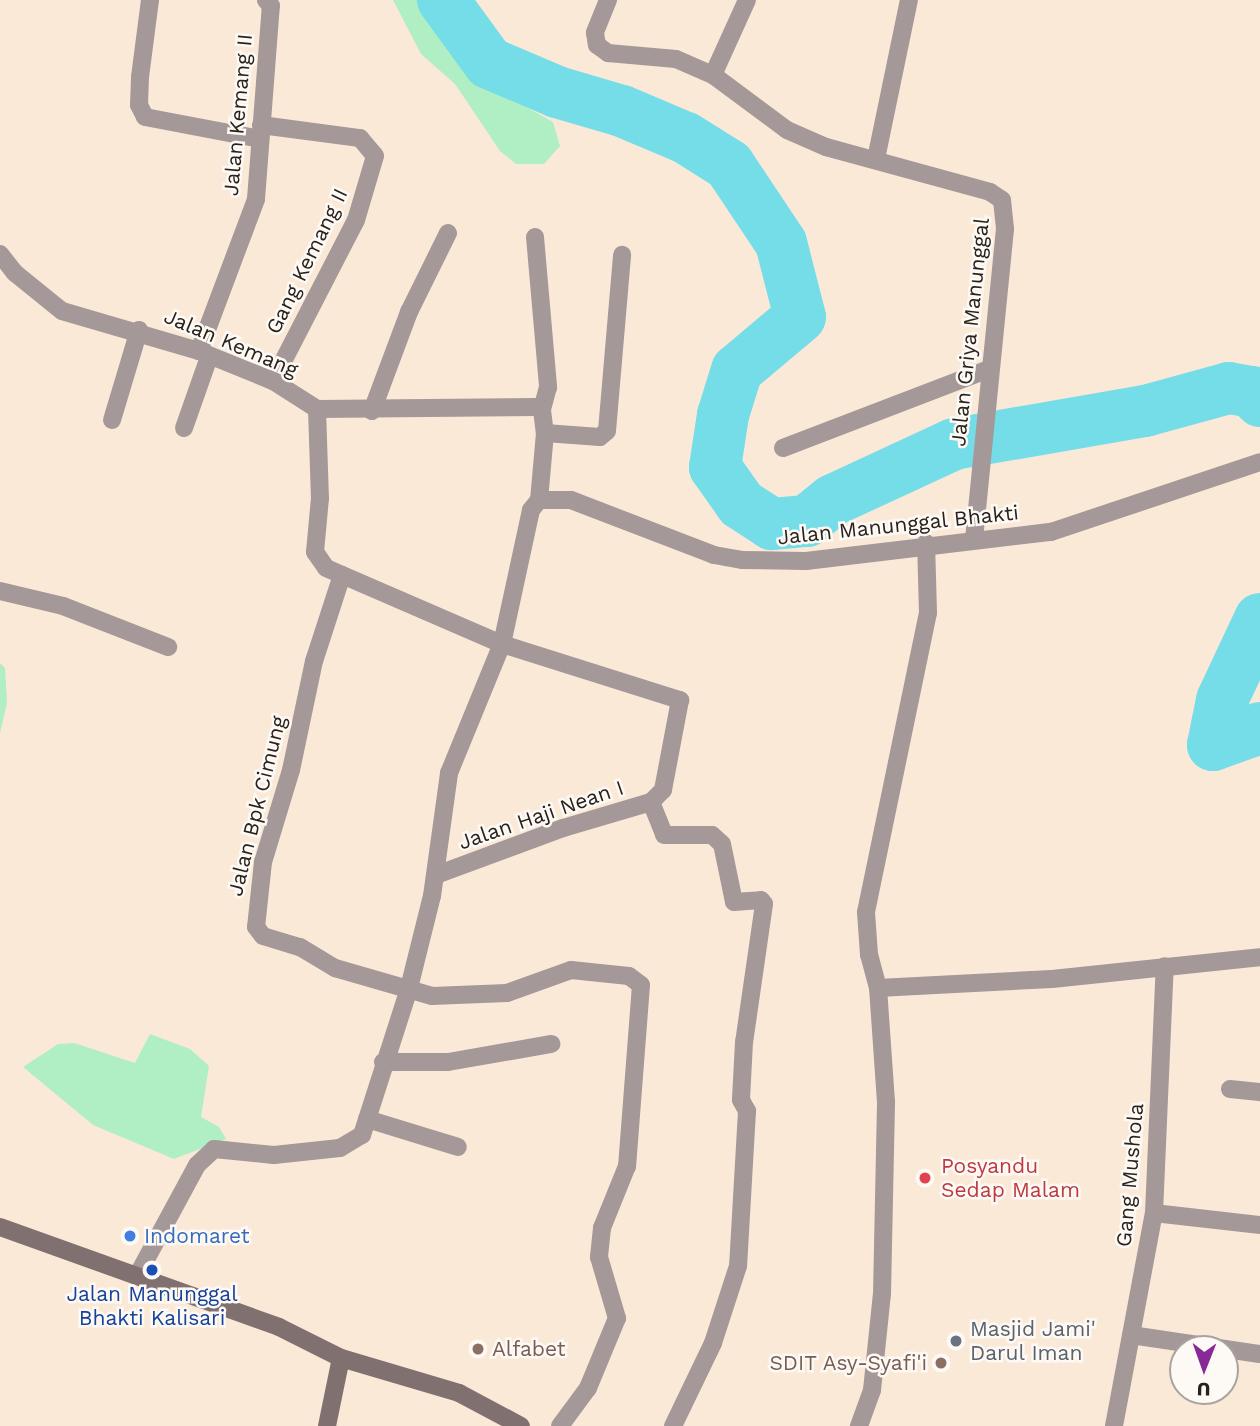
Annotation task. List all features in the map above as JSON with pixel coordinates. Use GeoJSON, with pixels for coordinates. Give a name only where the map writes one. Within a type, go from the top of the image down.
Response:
{"type":"FeatureCollection","features":[{"type":"Feature","properties":{"kind":"street"},"geometry":{"type":"LineString","coordinates":[[150,0],[139,77],[139,105],[145,117],[261,132]]}},
{"type":"Feature","properties":{"kind":"street","name":"Jalan Kemang II"},"geometry":{"type":"LineString","coordinates":[[184,428],[204,354],[256,199],[271,6],[266,0]]}},
{"type":"Feature","properties":{"kind":"street","name":"Jalan Griya Manunggal"},"geometry":{"type":"LineString","coordinates":[[608,0],[595,33],[597,45],[608,53],[676,59],[713,75],[787,130],[826,147],[990,192],[1002,200],[1005,229],[979,463],[974,539]]}},
{"type":"Feature","properties":{"kind":"street"},"geometry":{"type":"LineString","coordinates":[[713,75],[747,0]]}},
{"type":"Feature","properties":{"kind":"street"},"geometry":{"type":"LineString","coordinates":[[876,159],[899,33],[909,0]]}},
{"type":"Feature","properties":{"kind":"street","name":"Gang Kemang II"},"geometry":{"type":"LineString","coordinates":[[261,132],[360,138],[375,156],[356,220],[273,381]]}},
{"type":"Feature","properties":{"kind":"street"},"geometry":{"type":"LineString","coordinates":[[372,411],[409,312],[448,233]]}},
{"type":"Feature","properties":{"kind":"street"},"geometry":{"type":"LineString","coordinates":[[137,1276],[205,1155],[214,1149],[274,1155],[340,1148],[362,1135],[383,1062],[408,992],[436,875],[440,817],[449,773],[502,644],[531,510],[539,500],[545,433],[542,410],[548,387],[536,237]]}},
{"type":"Feature","properties":{"kind":"street","name":"Jalan Kemang"},"geometry":{"type":"LineString","coordinates":[[0,254],[15,273],[62,311],[102,325],[139,330],[204,354],[273,381],[317,409]]}},
{"type":"Feature","properties":{"kind":"street"},"geometry":{"type":"LineString","coordinates":[[545,433],[600,437],[607,431],[622,256]]}},
{"type":"Feature","properties":{"kind":"street"},"geometry":{"type":"LineString","coordinates":[[112,420],[139,330]]}},
{"type":"Feature","properties":{"kind":"street"},"geometry":{"type":"LineString","coordinates":[[783,448],[989,369]]}},
{"type":"Feature","properties":{"kind":"street"},"geometry":{"type":"LineString","coordinates":[[542,410],[532,405],[372,411],[317,409],[320,498],[315,552],[326,568],[502,644],[680,700],[655,799],[664,835],[712,835],[722,844],[734,902],[761,900],[764,904],[744,1042],[741,1100],[747,1111],[738,1266],[713,1343],[673,1426]]}},
{"type":"Feature","properties":{"kind":"street","name":"Jalan Manunggal Bhakti"},"geometry":{"type":"LineString","coordinates":[[539,500],[571,500],[714,555],[742,561],[806,561],[926,543],[1051,531],[1260,462]]}},
{"type":"Feature","properties":{"kind":"street"},"geometry":{"type":"LineString","coordinates":[[859,1426],[872,1390],[883,1294],[886,1102],[878,988],[869,956],[866,912],[928,613],[926,543]]}},
{"type":"Feature","properties":{"kind":"street","name":"Jalan Bpk Cimung"},"geometry":{"type":"LineString","coordinates":[[342,575],[314,661],[291,771],[263,862],[256,927],[263,936],[300,947],[335,968],[408,992]]}},
{"type":"Feature","properties":{"kind":"street"},"geometry":{"type":"LineString","coordinates":[[0,591],[63,606],[168,647]]}},
{"type":"Feature","properties":{"kind":"street","name":"Jalan Haji Nean I"},"geometry":{"type":"LineString","coordinates":[[436,875],[563,828],[655,799]]}},
{"type":"Feature","properties":{"kind":"street"},"geometry":{"type":"LineString","coordinates":[[878,988],[1052,979],[1260,957]]}},
{"type":"Feature","properties":{"kind":"street","name":"Gang Mushola"},"geometry":{"type":"LineString","coordinates":[[1114,1426],[1154,1213],[1165,966]]}},
{"type":"Feature","properties":{"kind":"street"},"geometry":{"type":"LineString","coordinates":[[408,992],[432,996],[507,993],[570,970],[638,979],[642,991],[627,1166],[602,1228],[599,1258],[617,1318],[588,1388],[561,1426]]}},
{"type":"Feature","properties":{"kind":"street"},"geometry":{"type":"LineString","coordinates":[[383,1062],[448,1062],[551,1044]]}},
{"type":"Feature","properties":{"kind":"street"},"geometry":{"type":"LineString","coordinates":[[1230,1089],[1260,1092]]}},
{"type":"Feature","properties":{"kind":"street"},"geometry":{"type":"LineString","coordinates":[[367,1119],[458,1147]]}},
{"type":"Feature","properties":{"kind":"street"},"geometry":{"type":"LineString","coordinates":[[1154,1213],[1260,1225]]}},
{"type":"Feature","properties":{"kind":"street"},"geometry":{"type":"LineString","coordinates":[[0,1227],[279,1327],[341,1358],[459,1393],[522,1426]]}},
{"type":"Feature","properties":{"kind":"street"},"geometry":{"type":"LineString","coordinates":[[1131,1335],[1260,1354]]}},
{"type":"Feature","properties":{"kind":"street"},"geometry":{"type":"LineString","coordinates":[[327,1426],[341,1358]]}},
{"type":"Feature","properties":{"kind":"green space"},"geometry":{"type":"Polygon","coordinates":[[[393,0],[433,0],[482,82],[553,122],[560,146],[544,164],[516,164],[500,151],[455,84],[421,54],[393,0]]]}},
{"type":"Feature","properties":{"kind":"green space"},"geometry":{"type":"Polygon","coordinates":[[[0,663],[5,668],[7,703],[0,733],[0,663]]]}},
{"type":"Feature","properties":{"kind":"green space"},"geometry":{"type":"Polygon","coordinates":[[[150,1034],[190,1049],[209,1066],[201,1117],[219,1127],[226,1139],[174,1159],[93,1125],[23,1067],[58,1044],[74,1043],[135,1063],[150,1034]]]}},
{"type":"Feature","properties":{"kind":"waterway"},"geometry":{"type":"LineString","coordinates":[[443,0],[489,63],[557,92],[622,111],[686,138],[729,165],[781,243],[800,317],[737,370],[723,415],[715,467],[741,504],[772,524],[807,521],[833,500],[954,444],[1145,411],[1229,388],[1252,392],[1260,401]]}},
{"type":"Feature","properties":{"kind":"waterway"},"geometry":{"type":"LineString","coordinates":[[1260,619],[1222,700],[1213,745],[1260,728]]}},
{"type":"Feature","properties":{"kind":"place","name":"Posyandu Sedap Malam"},"geometry":{"type":"Point","coordinates":[925,1178]}},
{"type":"Feature","properties":{"kind":"place","name":"Indomaret"},"geometry":{"type":"Point","coordinates":[130,1236]}},
{"type":"Feature","properties":{"kind":"place","name":"Jalan Manunggal Bhakti Kalisari"},"geometry":{"type":"Point","coordinates":[152,1270]}},
{"type":"Feature","properties":{"kind":"place","name":"Masjid Jami' Darul Iman"},"geometry":{"type":"Point","coordinates":[956,1341]}},
{"type":"Feature","properties":{"kind":"place","name":"Alfabet"},"geometry":{"type":"Point","coordinates":[478,1349]}},
{"type":"Feature","properties":{"kind":"place","name":"SDIT Asy-Syafi'i"},"geometry":{"type":"Point","coordinates":[941,1363]}}]}
